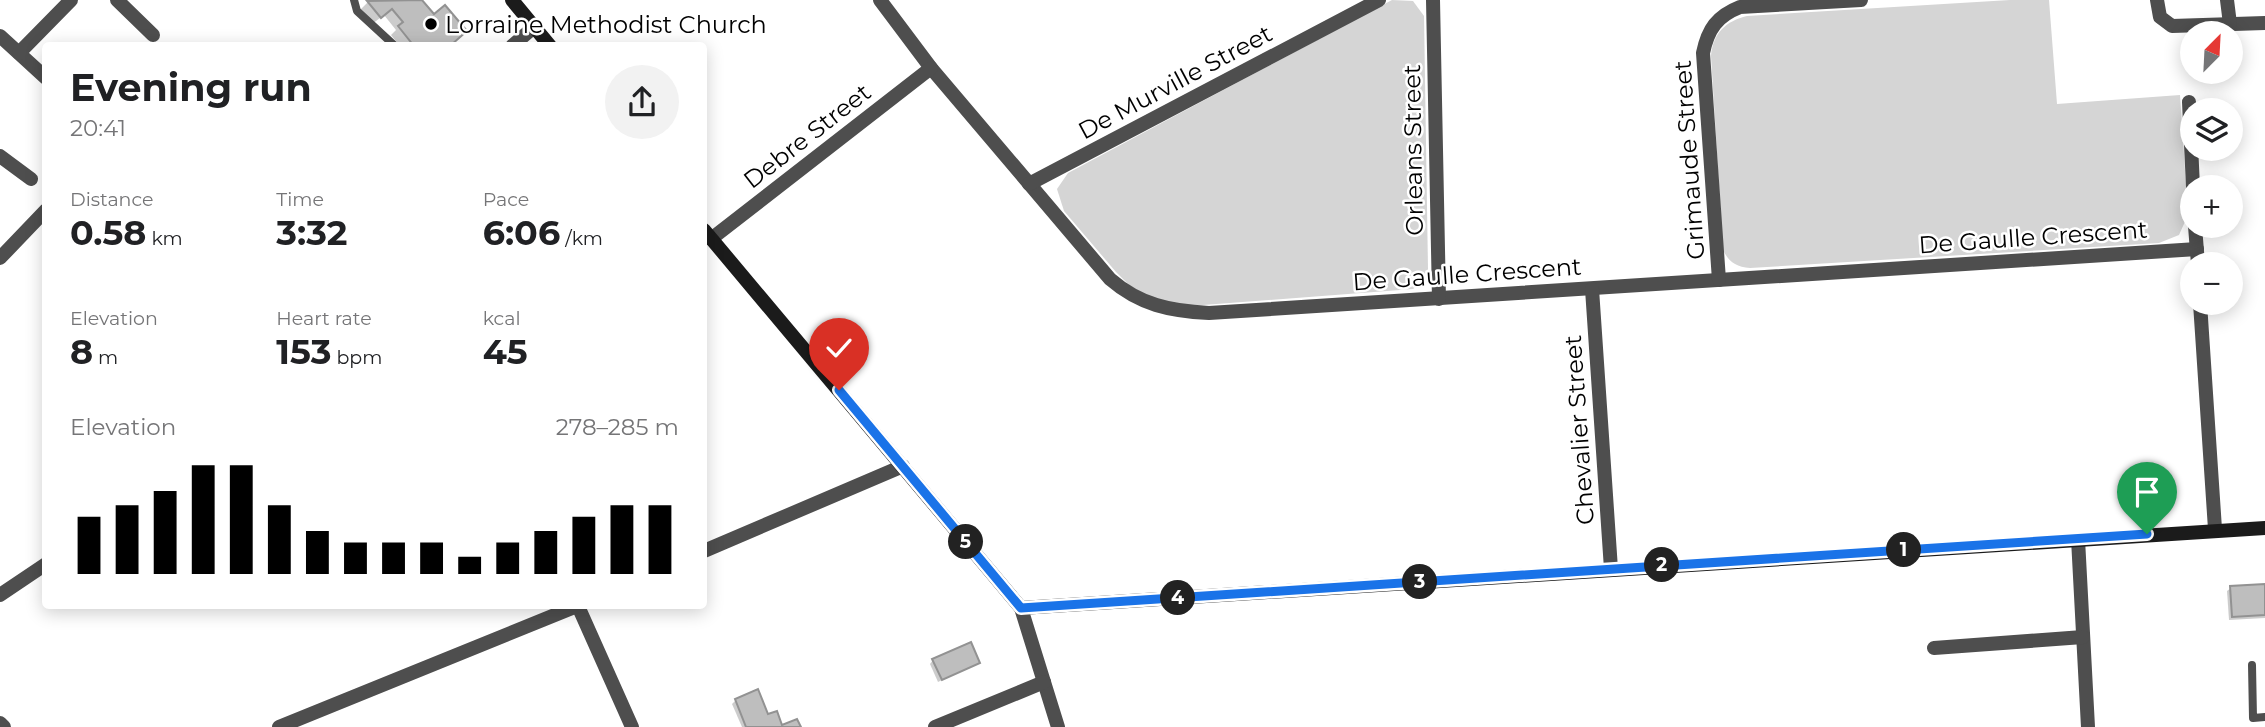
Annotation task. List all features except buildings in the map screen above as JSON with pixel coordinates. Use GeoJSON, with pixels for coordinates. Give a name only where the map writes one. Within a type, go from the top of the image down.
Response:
{"type":"FeatureCollection","features":[{"type":"Feature","properties":{"kind":"street"},"geometry":{"type":"LineString","coordinates":[[19,53],[71,0]]}},
{"type":"Feature","properties":{"kind":"street"},"geometry":{"type":"LineString","coordinates":[[117,0],[153,35]]}},
{"type":"Feature","properties":{"kind":"street"},"geometry":{"type":"LineString","coordinates":[[512,0],[547,42]]}},
{"type":"Feature","properties":{"kind":"street","name":"De Gaulle Crescent"},"geometry":{"type":"LineString","coordinates":[[880,0],[931,68],[1110,279],[1129,296],[1154,307],[1209,313],[2197,249]]}},
{"type":"Feature","properties":{"kind":"street","name":"De Murville Street"},"geometry":{"type":"LineString","coordinates":[[1029,184],[1379,0]]}},
{"type":"Feature","properties":{"kind":"street","name":"Orleans Street"},"geometry":{"type":"LineString","coordinates":[[1433,0],[1439,299]]}},
{"type":"Feature","properties":{"kind":"street","name":"Grimaude Street"},"geometry":{"type":"LineString","coordinates":[[1719,280],[1703,53],[1707,36],[1725,13],[1740,7],[1861,0]]}},
{"type":"Feature","properties":{"kind":"street"},"geometry":{"type":"LineString","coordinates":[[2157,0],[2160,17],[2172,26],[2180,26]]}},
{"type":"Feature","properties":{"kind":"street"},"geometry":{"type":"LineString","coordinates":[[2228,0],[2230,21]]}},
{"type":"Feature","properties":{"kind":"street"},"geometry":{"type":"LineString","coordinates":[[2244,24],[2265,23]]}},
{"type":"Feature","properties":{"kind":"street"},"geometry":{"type":"LineString","coordinates":[[517,42],[534,27]]}},
{"type":"Feature","properties":{"kind":"street"},"geometry":{"type":"LineString","coordinates":[[0,36],[42,74]]}},
{"type":"Feature","properties":{"kind":"street","name":"Debre Street"},"geometry":{"type":"LineString","coordinates":[[707,235],[931,68]]}},
{"type":"Feature","properties":{"kind":"street"},"geometry":{"type":"LineString","coordinates":[[0,156],[31,179]]}},
{"type":"Feature","properties":{"kind":"street"},"geometry":{"type":"LineString","coordinates":[[0,258],[42,214]]}},
{"type":"Feature","properties":{"kind":"street"},"geometry":{"type":"LineString","coordinates":[[707,235],[1021,608],[1058,727]]}},
{"type":"Feature","properties":{"kind":"street"},"geometry":{"type":"LineString","coordinates":[[2197,238],[2197,252]]}},
{"type":"Feature","properties":{"kind":"street","name":"Chevalier Street"},"geometry":{"type":"LineString","coordinates":[[1592,289],[1611,569]]}},
{"type":"Feature","properties":{"kind":"street"},"geometry":{"type":"LineString","coordinates":[[2201,315],[2215,529]]}},
{"type":"Feature","properties":{"kind":"street"},"geometry":{"type":"LineString","coordinates":[[707,550],[903,466]]}},
{"type":"Feature","properties":{"kind":"street"},"geometry":{"type":"LineString","coordinates":[[1021,608],[2265,525]]}},
{"type":"Feature","properties":{"kind":"street"},"geometry":{"type":"LineString","coordinates":[[2078,539],[2088,727]]}},
{"type":"Feature","properties":{"kind":"street"},"geometry":{"type":"LineString","coordinates":[[0,595],[42,567]]}},
{"type":"Feature","properties":{"kind":"street"},"geometry":{"type":"LineString","coordinates":[[279,727],[571,609]]}},
{"type":"Feature","properties":{"kind":"street"},"geometry":{"type":"LineString","coordinates":[[579,609],[632,727]]}},
{"type":"Feature","properties":{"kind":"street"},"geometry":{"type":"LineString","coordinates":[[1934,648],[2084,637]]}},
{"type":"Feature","properties":{"kind":"street"},"geometry":{"type":"LineString","coordinates":[[935,727],[1044,682]]}},
{"type":"Feature","properties":{"kind":"lane"},"geometry":{"type":"LineString","coordinates":[[354,0],[357,11],[391,42]]}},
{"type":"Feature","properties":{"kind":"lane"},"geometry":{"type":"LineString","coordinates":[[2252,665],[2253,718],[2265,717]]}},
{"type":"Feature","properties":{"kind":"shaded area"},"geometry":{"type":"Polygon","coordinates":[[[1392,0],[1413,1],[1424,16],[1428,269],[1420,284],[1413,289],[1190,306],[1151,299],[1129,285],[1116,272],[1064,211],[1057,189],[1068,173],[1392,0]]]}},
{"type":"Feature","properties":{"kind":"shaded area"},"geometry":{"type":"Polygon","coordinates":[[[2049,0],[2057,104],[2180,95],[2180,161],[2184,161],[2185,175],[2180,175],[2179,235],[2159,243],[1750,268],[1737,265],[1730,261],[1723,250],[1711,56],[1722,29],[1747,16],[2049,0]]]}},
{"type":"Feature","properties":{"kind":"place","name":"Lorraine Methodist Church"},"geometry":{"type":"Point","coordinates":[431,24]}},
{"type":"Feature","properties":{"kind":"route"},"geometry":{"type":"LineString","coordinates":[[839,390],[1021,608],[2147,534]]}}]}
